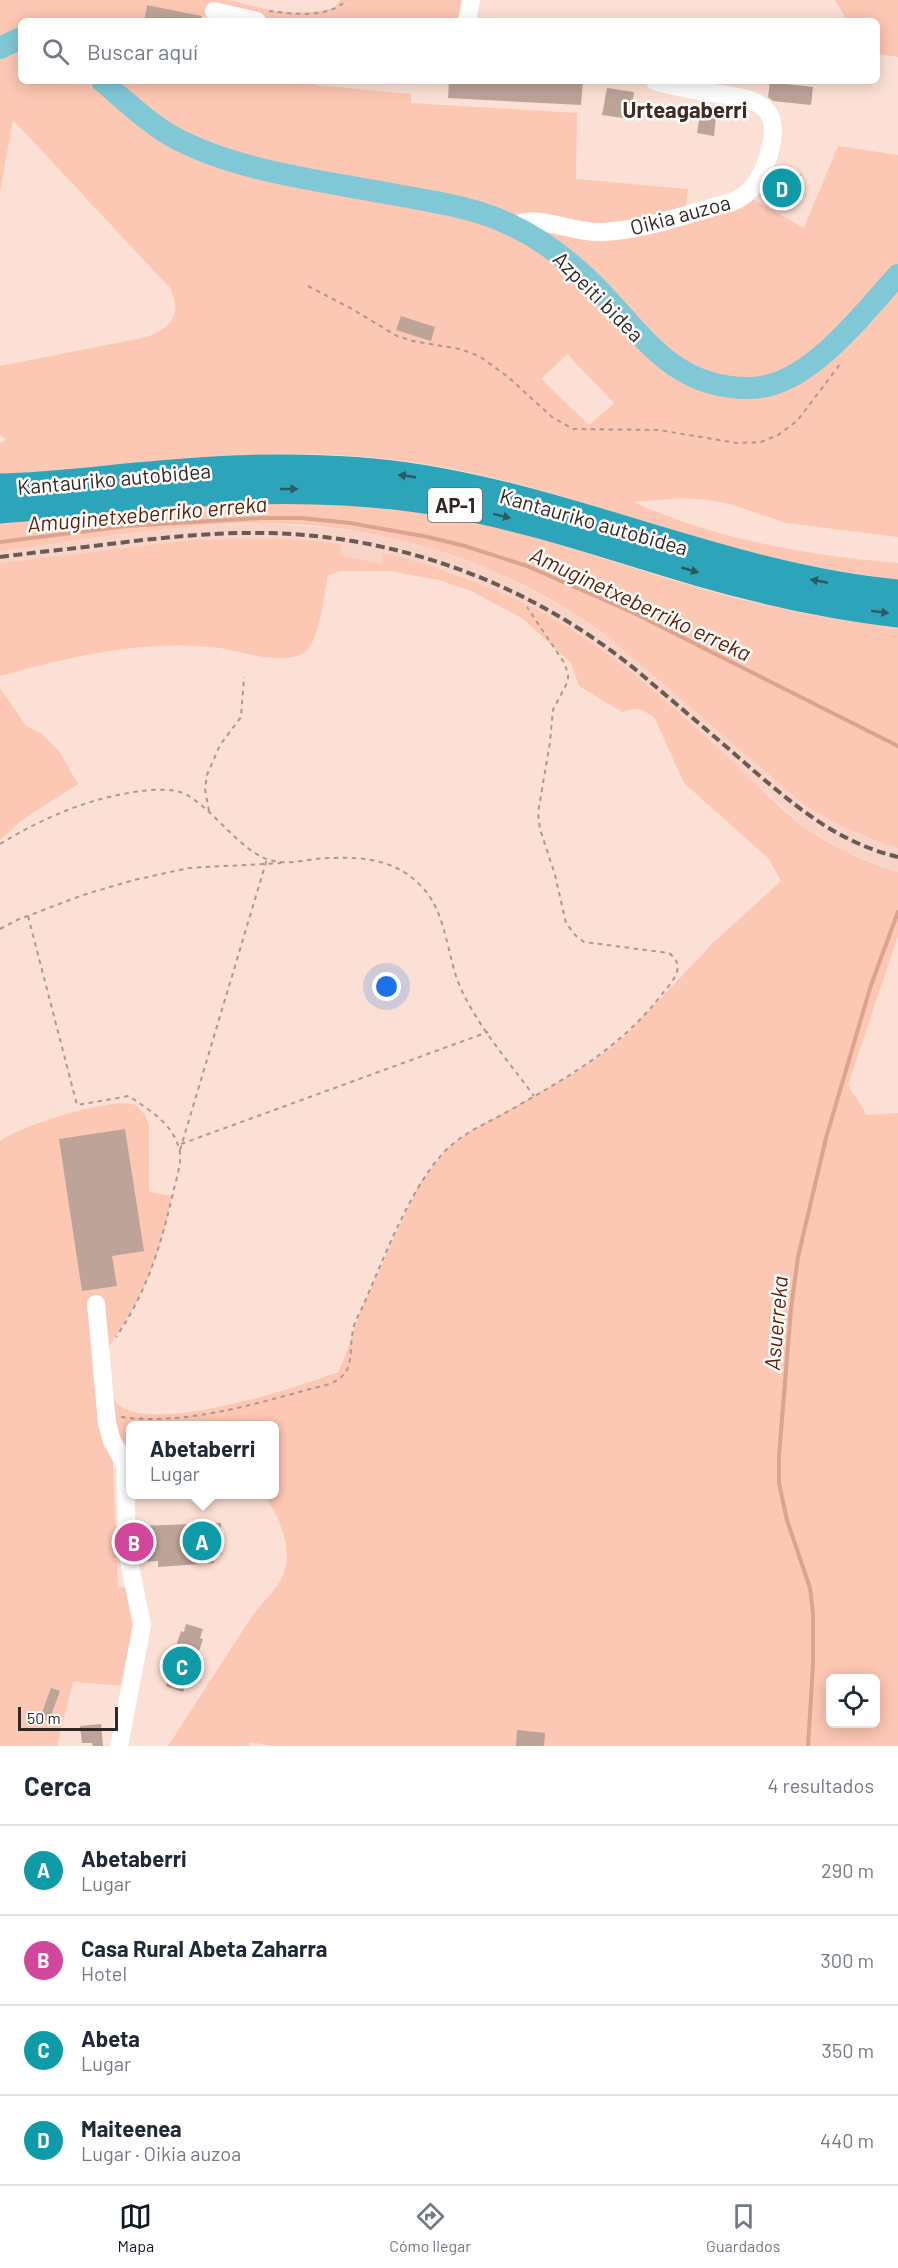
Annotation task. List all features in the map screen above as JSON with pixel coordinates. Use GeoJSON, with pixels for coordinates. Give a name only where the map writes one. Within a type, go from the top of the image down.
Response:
{"type":"FeatureCollection","features":[{"type":"Feature","properties":{"kind":"highway","name":"Kantauriko autobidea"},"geometry":{"type":"LineString","coordinates":[[0,487],[240,468],[323,469],[402,475],[519,498],[774,572],[898,593]]}},
{"type":"Feature","properties":{"kind":"highway","name":"Kantauriko autobidea"},"geometry":{"type":"LineString","coordinates":[[0,510],[221,490],[294,489],[380,494],[450,504],[518,520],[766,591],[898,614]]}},
{"type":"Feature","properties":{"kind":"main road"},"geometry":{"type":"LineString","coordinates":[[0,48],[18,39]]}},
{"type":"Feature","properties":{"kind":"main road","name":"Azpeiti bidea"},"geometry":{"type":"LineString","coordinates":[[106,84],[163,131],[214,155],[287,174],[464,208],[513,226],[570,263],[664,359],[697,378],[717,384],[741,388],[770,386],[807,367],[836,341],[898,275]]}},
{"type":"Feature","properties":{"kind":"street"},"geometry":{"type":"LineString","coordinates":[[468,18],[471,0]]}},
{"type":"Feature","properties":{"kind":"street"},"geometry":{"type":"LineString","coordinates":[[214,11],[262,16]]}},
{"type":"Feature","properties":{"kind":"street","name":"Oikia auzoa"},"geometry":{"type":"LineString","coordinates":[[513,226],[533,221],[582,231],[618,230],[691,214],[740,198],[752,188],[760,175],[771,145],[772,128],[767,111],[758,102],[665,84]]}},
{"type":"Feature","properties":{"kind":"street"},"geometry":{"type":"LineString","coordinates":[[96,1304],[106,1413],[112,1441],[125,1464],[127,1551],[142,1625],[119,1746]]}},
{"type":"Feature","properties":{"kind":"path"},"geometry":{"type":"LineString","coordinates":[[262,16],[315,13],[334,8],[347,0]]}},
{"type":"Feature","properties":{"kind":"path"},"geometry":{"type":"LineString","coordinates":[[308,286],[397,336],[418,343],[460,349],[479,356],[507,376],[558,422],[566,427],[581,430],[659,430],[742,443],[766,440],[778,435],[796,421],[838,369],[843,356],[836,341]]}},
{"type":"Feature","properties":{"kind":"path"},"geometry":{"type":"LineString","coordinates":[[106,1413],[136,1419],[184,1418],[293,1394],[340,1379],[350,1364],[353,1328],[419,1185],[446,1150],[466,1134],[593,1061],[626,1035],[678,972],[678,964],[672,955],[664,951],[584,942],[568,928],[555,875],[540,829],[538,813],[553,710],[568,681],[568,675],[565,664],[527,607]]}},
{"type":"Feature","properties":{"kind":"path"},"geometry":{"type":"LineString","coordinates":[[210,813],[206,800],[207,775],[220,745],[241,717],[244,677]]}},
{"type":"Feature","properties":{"kind":"path"},"geometry":{"type":"LineString","coordinates":[[0,844],[59,812],[94,800],[159,790],[179,792],[195,800],[240,840],[267,859],[290,862]]}},
{"type":"Feature","properties":{"kind":"path"},"geometry":{"type":"LineString","coordinates":[[0,929],[28,916],[107,888],[164,873],[208,866],[265,865],[343,857],[363,858],[389,865],[418,883],[426,891],[436,910],[461,989],[488,1032],[534,1096]]}},
{"type":"Feature","properties":{"kind":"path"},"geometry":{"type":"LineString","coordinates":[[101,1358],[133,1311],[154,1266],[165,1231],[181,1144],[267,859]]}},
{"type":"Feature","properties":{"kind":"path"},"geometry":{"type":"LineString","coordinates":[[28,916],[77,1105],[129,1096],[163,1121],[173,1133],[180,1150]]}},
{"type":"Feature","properties":{"kind":"path"},"geometry":{"type":"LineString","coordinates":[[181,1144],[488,1032]]}},
{"type":"Feature","properties":{"kind":"shaded area"},"geometry":{"type":"Polygon","coordinates":[[[0,0],[230,0],[269,10],[307,13],[334,8],[340,0],[466,0],[465,18],[259,18],[211,7],[208,17],[147,5],[145,18],[18,18],[18,84],[315,84],[411,94],[411,103],[577,113],[576,179],[688,189],[686,208],[738,191],[804,228],[838,146],[898,155],[898,537],[786,523],[730,504],[707,500],[681,498],[633,502],[697,526],[763,544],[830,556],[898,563],[898,580],[764,556],[510,482],[430,465],[388,459],[325,454],[282,454],[0,474],[0,443],[6,440],[0,435],[0,366],[147,337],[169,324],[175,312],[174,297],[170,288],[13,120],[0,191],[0,0]],[[567,354],[541,379],[589,425],[614,403],[567,354]]]}},
{"type":"Feature","properties":{"kind":"shaded area"},"geometry":{"type":"Polygon","coordinates":[[[835,0],[898,0],[898,57],[880,54],[880,18],[845,18],[835,0]]]}},
{"type":"Feature","properties":{"kind":"shaded area"},"geometry":{"type":"Polygon","coordinates":[[[332,502],[454,517],[522,534],[745,600],[832,618],[898,628],[898,848],[847,828],[799,800],[612,640],[573,613],[533,590],[446,553],[401,540],[355,531],[308,525],[261,523],[163,529],[0,551],[0,523],[192,505],[332,502]]]}},
{"type":"Feature","properties":{"kind":"shaded area"},"geometry":{"type":"Polygon","coordinates":[[[263,523],[377,534],[420,544],[493,570],[563,607],[612,640],[810,807],[857,834],[898,848],[898,872],[844,851],[806,828],[643,683],[579,634],[484,585],[454,573],[385,553],[382,564],[339,555],[341,544],[282,538],[192,540],[0,563],[0,551],[171,528],[263,523]]]}},
{"type":"Feature","properties":{"kind":"shaded area"},"geometry":{"type":"Polygon","coordinates":[[[282,538],[341,544],[340,555],[382,564],[384,553],[442,570],[500,593],[556,620],[582,636],[641,680],[776,804],[806,828],[845,851],[898,872],[898,936],[848,1085],[867,1115],[898,1113],[898,1746],[272,1746],[249,1742],[249,1746],[168,1746],[251,1618],[279,1582],[286,1567],[284,1534],[266,1499],[279,1499],[279,1421],[126,1421],[126,1444],[112,1441],[118,1588],[130,1586],[138,1630],[127,1686],[73,1682],[57,1746],[0,1746],[0,1141],[27,1128],[88,1108],[124,1103],[136,1105],[145,1115],[149,1126],[149,1192],[172,1196],[161,1242],[147,1281],[127,1318],[101,1358],[109,1389],[119,1405],[137,1413],[193,1412],[291,1388],[338,1372],[362,1308],[419,1184],[446,1150],[466,1134],[573,1074],[604,1053],[626,1035],[713,943],[781,881],[769,859],[684,783],[654,717],[638,708],[622,712],[579,686],[571,663],[522,618],[471,591],[439,580],[389,571],[341,571],[328,575],[321,616],[314,638],[305,652],[295,656],[272,658],[222,648],[184,645],[158,646],[104,652],[52,662],[0,676],[0,563],[192,540],[282,538]]]}},
{"type":"Feature","properties":{"kind":"shaded area"},"geometry":{"type":"Polygon","coordinates":[[[0,688],[26,726],[42,734],[59,751],[78,784],[22,820],[0,840],[0,688]]]}},
{"type":"Feature","properties":{"kind":"building"},"geometry":{"type":"Polygon","coordinates":[[[147,5],[202,16],[202,18],[145,18],[147,5]]]}},
{"type":"Feature","properties":{"kind":"building"},"geometry":{"type":"Polygon","coordinates":[[[449,84],[583,84],[581,105],[448,98],[449,84]]]}},
{"type":"Feature","properties":{"kind":"building"},"geometry":{"type":"Polygon","coordinates":[[[770,84],[813,87],[811,105],[773,101],[768,97],[770,84]]]}},
{"type":"Feature","properties":{"kind":"building"},"geometry":{"type":"Polygon","coordinates":[[[607,88],[634,92],[630,119],[602,115],[607,88]]]}},
{"type":"Feature","properties":{"kind":"building"},"geometry":{"type":"Polygon","coordinates":[[[700,113],[716,116],[714,136],[697,133],[700,113]]]}},
{"type":"Feature","properties":{"kind":"building"},"geometry":{"type":"Polygon","coordinates":[[[783,166],[802,175],[787,205],[765,194],[778,170],[780,171],[783,166]]]}},
{"type":"Feature","properties":{"kind":"building"},"geometry":{"type":"Polygon","coordinates":[[[401,316],[435,327],[431,341],[396,330],[401,316]]]}},
{"type":"Feature","properties":{"kind":"building"},"geometry":{"type":"Polygon","coordinates":[[[125,1129],[144,1251],[112,1256],[117,1286],[82,1291],[59,1139],[125,1129]]]}},
{"type":"Feature","properties":{"kind":"building"},"geometry":{"type":"Polygon","coordinates":[[[221,1523],[222,1554],[213,1554],[214,1563],[158,1567],[158,1561],[141,1562],[138,1526],[221,1523]]]}},
{"type":"Feature","properties":{"kind":"building"},"geometry":{"type":"Polygon","coordinates":[[[186,1624],[203,1629],[200,1638],[203,1639],[188,1684],[186,1683],[183,1692],[166,1686],[169,1678],[166,1677],[181,1631],[184,1632],[186,1624]]]}},
{"type":"Feature","properties":{"kind":"building"},"geometry":{"type":"Polygon","coordinates":[[[51,1688],[60,1691],[49,1721],[40,1718],[51,1688]]]}},
{"type":"Feature","properties":{"kind":"building"},"geometry":{"type":"Polygon","coordinates":[[[101,1724],[103,1746],[82,1743],[80,1726],[101,1724]]]}},
{"type":"Feature","properties":{"kind":"building"},"geometry":{"type":"Polygon","coordinates":[[[517,1730],[545,1733],[544,1746],[516,1746],[517,1730]]]}},
{"type":"Feature","properties":{"kind":"waterway","name":"Amuginetxeberriko erreka"},"geometry":{"type":"LineString","coordinates":[[0,542],[127,526],[262,518],[301,518],[350,523],[428,537],[527,566],[634,613],[898,746]]}},
{"type":"Feature","properties":{"kind":"waterway","name":"Asuerreka"},"geometry":{"type":"LineString","coordinates":[[808,1746],[813,1665],[813,1613],[810,1588],[787,1520],[779,1483],[779,1456],[791,1308],[798,1257],[826,1138],[871,985],[898,912]]}},
{"type":"Feature","properties":{"kind":"railway"},"geometry":{"type":"LineString","coordinates":[[0,557],[206,534],[245,533],[316,536],[368,544],[419,556],[468,573],[563,618],[607,647],[804,811],[857,843],[898,857]]}},
{"type":"Feature","properties":{"kind":"place","name":"Maiteenea"},"geometry":{"type":"Point","coordinates":[782,188]}},
{"type":"Feature","properties":{"kind":"place","name":"Abetaberri"},"geometry":{"type":"Point","coordinates":[202,1541]}},
{"type":"Feature","properties":{"kind":"place","name":"Casa Rural Abeta Zaharra"},"geometry":{"type":"Point","coordinates":[134,1542]}},
{"type":"Feature","properties":{"kind":"place","name":"Abeta"},"geometry":{"type":"Point","coordinates":[182,1666]}},
{"type":"Feature","properties":{"kind":"district","name":"Urteagaberri"},"geometry":{"type":"Point","coordinates":[685,109]}}]}
